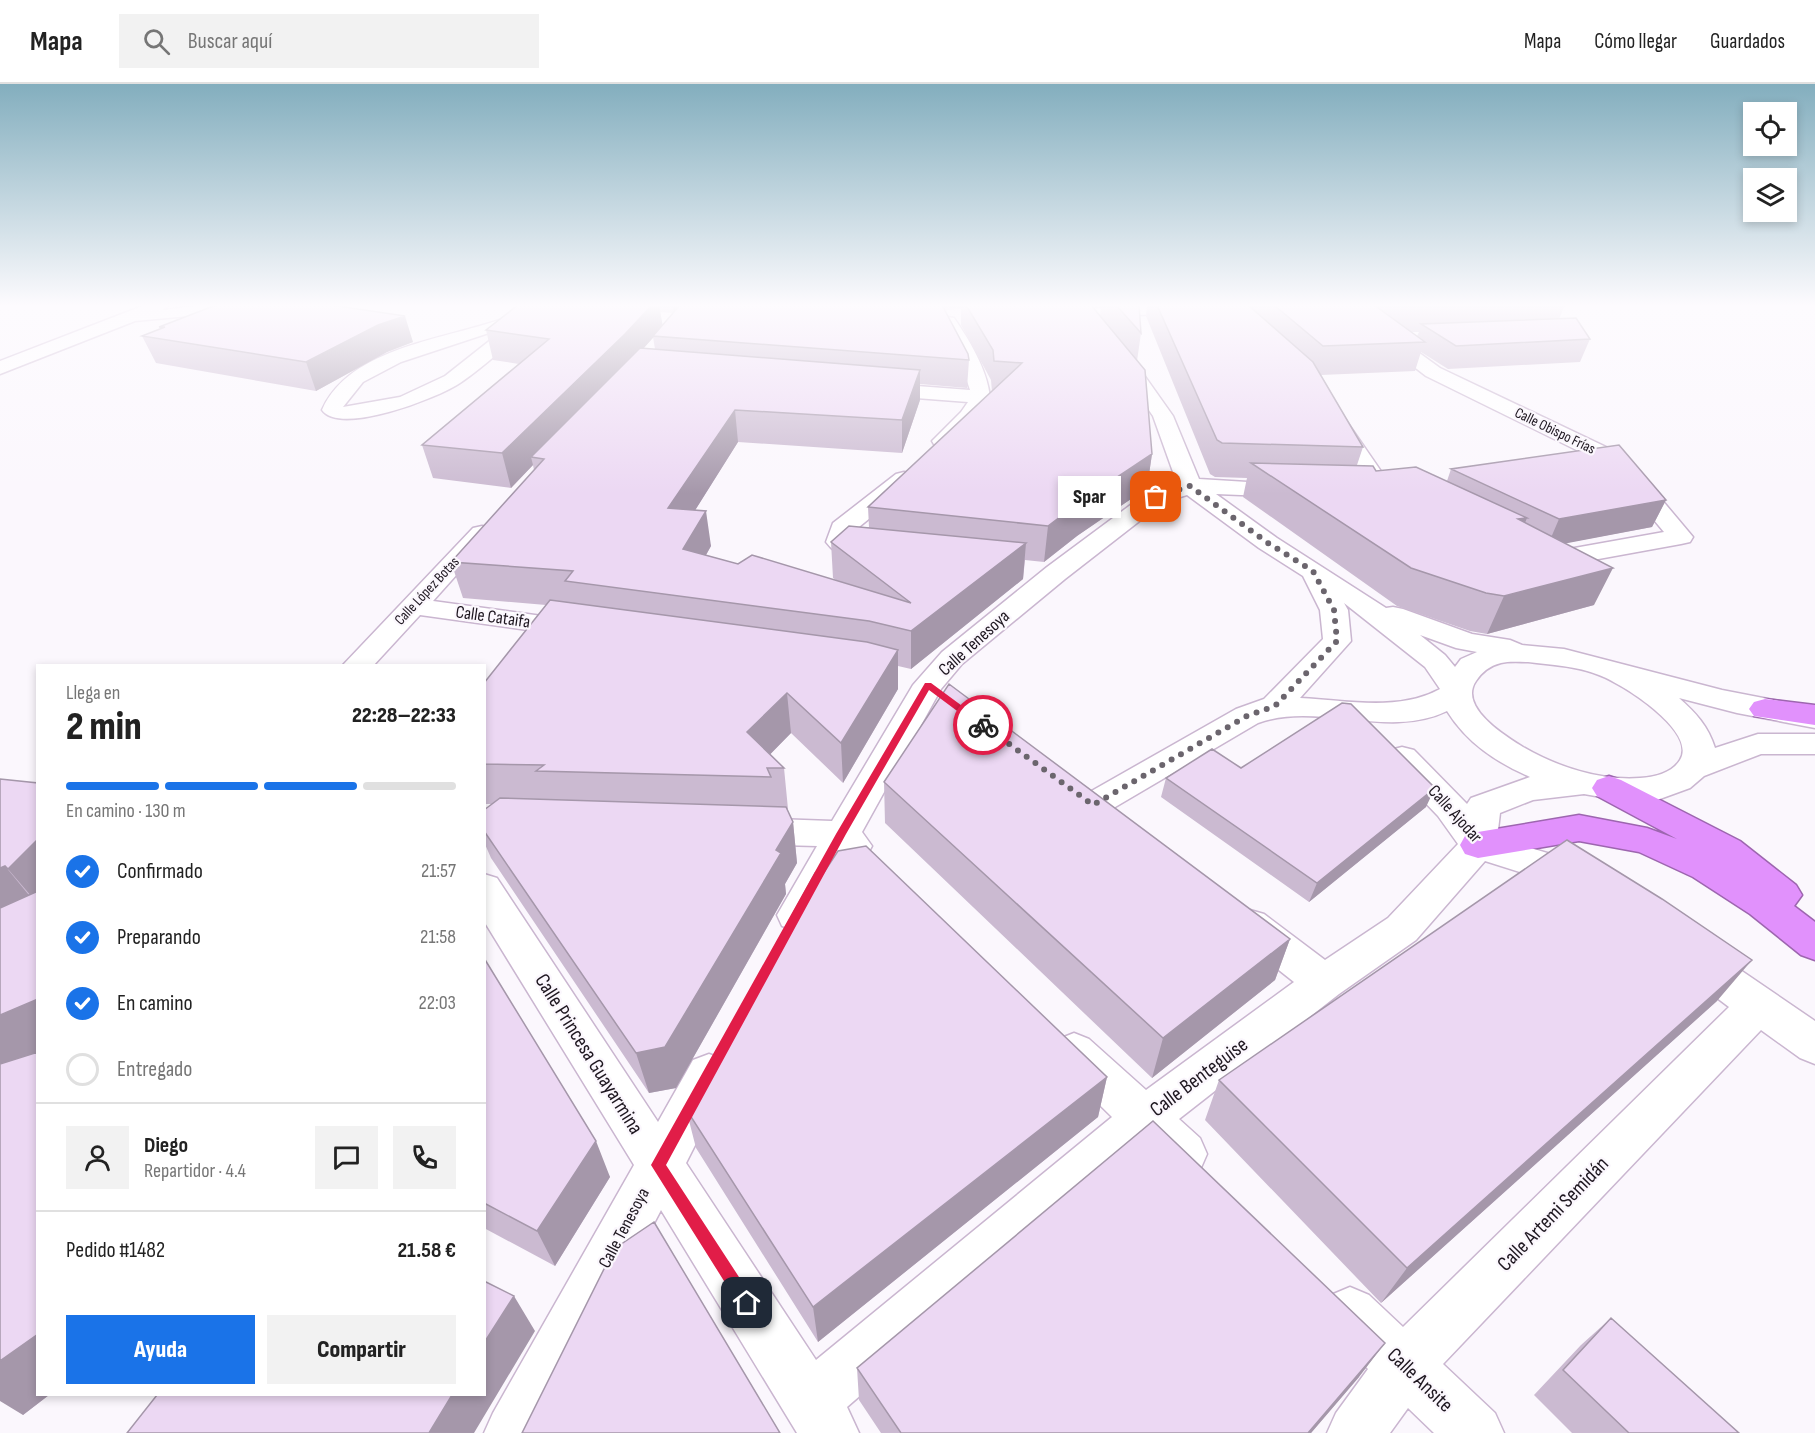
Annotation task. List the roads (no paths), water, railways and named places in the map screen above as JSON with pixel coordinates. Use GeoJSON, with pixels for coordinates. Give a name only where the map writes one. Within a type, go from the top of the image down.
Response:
{"type":"FeatureCollection","features":[{"type":"Feature","properties":{"kind":"highway"},"geometry":{"type":"LineString","coordinates":[[1596,786],[1727,850],[1815,921]]}},
{"type":"Feature","properties":{"kind":"highway"},"geometry":{"type":"LineString","coordinates":[[1478,845],[1579,828],[1647,841],[1706,867],[1764,904],[1815,944]]}},
{"type":"Feature","properties":{"kind":"street"},"geometry":{"type":"LineString","coordinates":[[376,368],[356,378],[334,403],[332,410],[339,413],[358,412],[406,402],[452,380],[467,368]]}},
{"type":"Feature","properties":{"kind":"street"},"geometry":{"type":"LineString","coordinates":[[896,556],[851,551],[840,542],[842,528],[921,463],[971,412],[980,398],[979,381],[971,368]]}},
{"type":"Feature","properties":{"kind":"street"},"geometry":{"type":"LineString","coordinates":[[1123,368],[1162,416],[1190,486],[1268,543],[1358,600],[1435,661],[1456,692],[1463,713],[1480,734],[1508,754],[1543,771],[1596,786]]}},
{"type":"Feature","properties":{"kind":"street","name":"Calle Obispo Frías"},"geometry":{"type":"LineString","coordinates":[[1428,368],[1617,461]]}},
{"type":"Feature","properties":{"kind":"street"},"geometry":{"type":"LineString","coordinates":[[853,387],[980,398]]}},
{"type":"Feature","properties":{"kind":"street"},"geometry":{"type":"LineString","coordinates":[[1328,408],[1384,493]]}},
{"type":"Feature","properties":{"kind":"street"},"geometry":{"type":"LineString","coordinates":[[1538,555],[1681,537],[1617,461],[1582,466]]}},
{"type":"Feature","properties":{"kind":"street"},"geometry":{"type":"LineString","coordinates":[[1190,486],[1314,491]]}},
{"type":"Feature","properties":{"kind":"street","name":"Calle Tenesoya"},"geometry":{"type":"LineString","coordinates":[[778,948],[841,834],[928,689],[952,658],[1056,573],[1156,497],[1190,486]]}},
{"type":"Feature","properties":{"kind":"street"},"geometry":{"type":"LineString","coordinates":[[1361,492],[1409,492]]}},
{"type":"Feature","properties":{"kind":"street","name":"Calle López Botas"},"geometry":{"type":"LineString","coordinates":[[359,664],[495,520]]}},
{"type":"Feature","properties":{"kind":"street"},"geometry":{"type":"LineString","coordinates":[[1019,568],[1056,573]]}},
{"type":"Feature","properties":{"kind":"street"},"geometry":{"type":"LineString","coordinates":[[1275,706],[1337,641],[1334,610],[1313,571]]}},
{"type":"Feature","properties":{"kind":"street"},"geometry":{"type":"LineString","coordinates":[[1358,600],[1417,625],[1466,642],[1576,660],[1615,672],[1766,709],[1815,717]]}},
{"type":"Feature","properties":{"kind":"street","name":"Calle Cataifa"},"geometry":{"type":"LineString","coordinates":[[413,606],[606,633]]}},
{"type":"Feature","properties":{"kind":"street"},"geometry":{"type":"LineString","coordinates":[[528,654],[549,625]]}},
{"type":"Feature","properties":{"kind":"street"},"geometry":{"type":"LineString","coordinates":[[1096,808],[1247,716],[1275,706],[1395,713],[1433,706],[1456,692],[1461,674],[1476,662],[1500,654],[1529,652]]}},
{"type":"Feature","properties":{"kind":"street"},"geometry":{"type":"LineString","coordinates":[[1615,672],[1647,687],[1673,706],[1691,728],[1700,748],[1695,767]]}},
{"type":"Feature","properties":{"kind":"street","name":"Calle Ajodar"},"geometry":{"type":"LineString","coordinates":[[1354,711],[1450,807],[1478,845],[1571,874],[1608,900]]}},
{"type":"Feature","properties":{"kind":"street"},"geometry":{"type":"LineString","coordinates":[[1478,845],[1483,806],[1528,789],[1596,786],[1648,789],[1677,781],[1695,767],[1758,744],[1815,744]]}},
{"type":"Feature","properties":{"kind":"street"},"geometry":{"type":"LineString","coordinates":[[713,830],[841,834],[880,870]]}},
{"type":"Feature","properties":{"kind":"street","name":"Calle Benteguise"},"geometry":{"type":"LineString","coordinates":[[820,1417],[1145,1118],[1324,982],[1402,929],[1478,845]]}},
{"type":"Feature","properties":{"kind":"street","name":"Calle Princesa Guayarmina"},"geometry":{"type":"LineString","coordinates":[[486,895],[498,936],[658,1165],[820,1417]]}},
{"type":"Feature","properties":{"kind":"street"},"geometry":{"type":"LineString","coordinates":[[1225,906],[1324,982]]}},
{"type":"Feature","properties":{"kind":"street"},"geometry":{"type":"LineString","coordinates":[[1665,939],[1815,1045]]}},
{"type":"Feature","properties":{"kind":"street","name":"Calle Artemi Semidán"},"geometry":{"type":"LineString","coordinates":[[1356,1433],[1404,1365],[1759,1004]]}},
{"type":"Feature","properties":{"kind":"street"},"geometry":{"type":"LineString","coordinates":[[1042,1022],[1211,1180]]}},
{"type":"Feature","properties":{"kind":"street","name":"Calle Tenesoya"},"geometry":{"type":"LineString","coordinates":[[513,1433],[727,1041]]}},
{"type":"Feature","properties":{"kind":"street","name":"Calle Ansite"},"geometry":{"type":"LineString","coordinates":[[1320,1285],[1475,1433]]}},
{"type":"Feature","properties":{"kind":"place","name":"Spar"},"geometry":{"type":"Point","coordinates":[1156,497]}}]}
